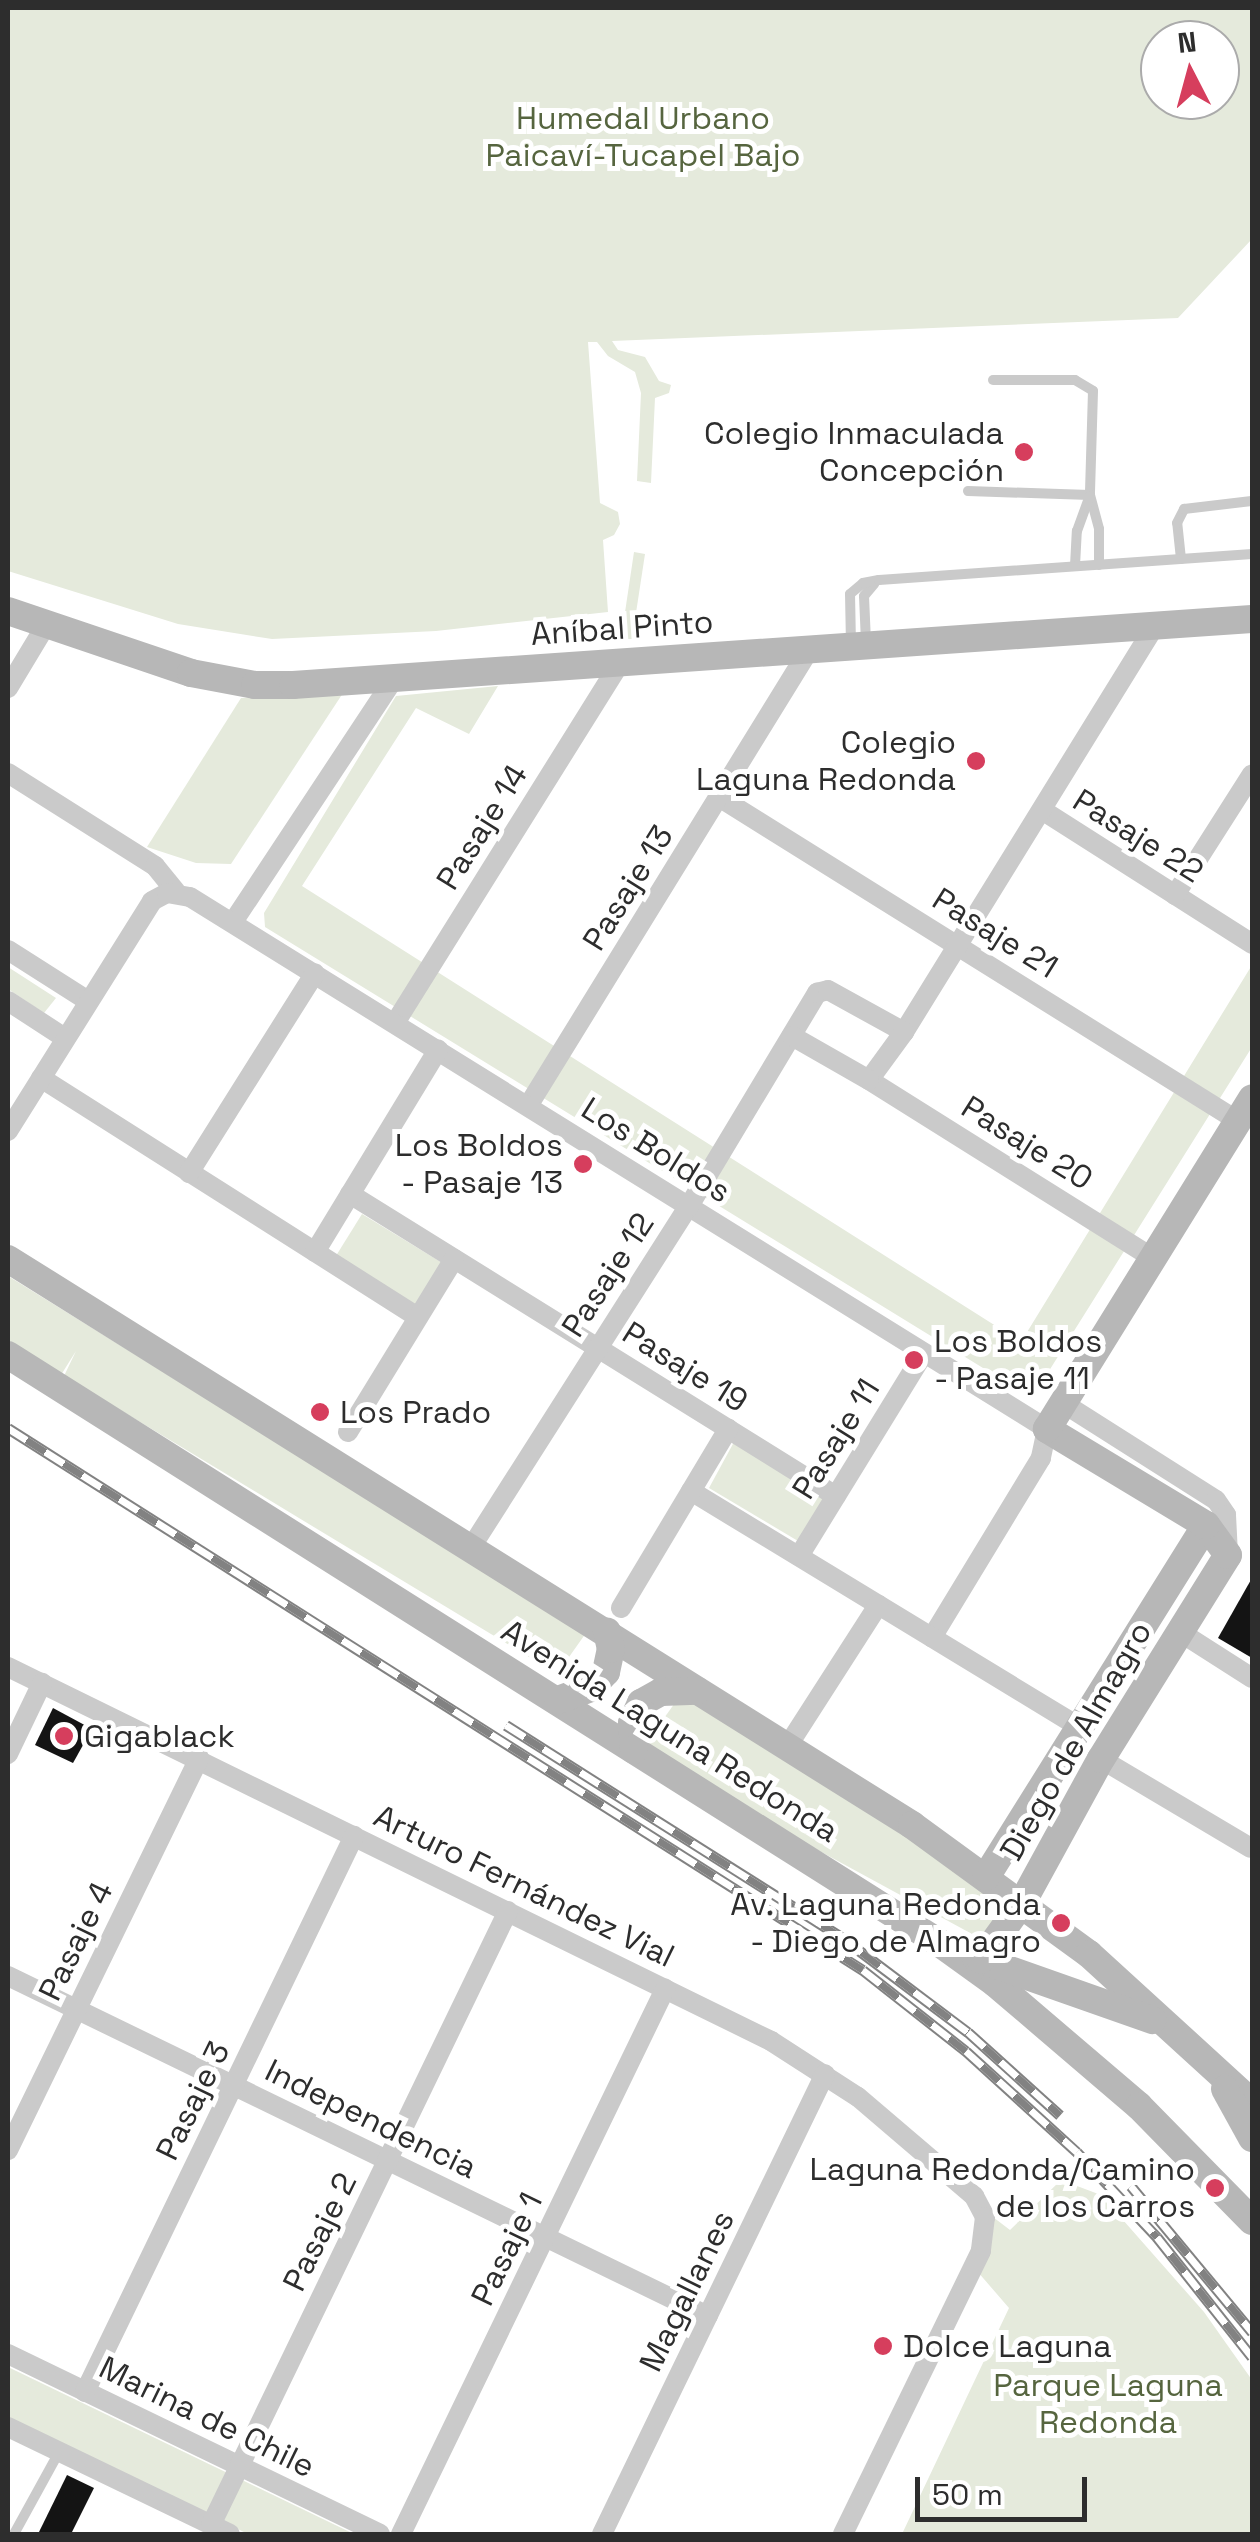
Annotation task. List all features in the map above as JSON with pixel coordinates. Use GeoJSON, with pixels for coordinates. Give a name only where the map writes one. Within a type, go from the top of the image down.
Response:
{"type":"FeatureCollection","features":[{"type":"Feature","properties":{"kind":"main road","name":"Aníbal Pinto"},"geometry":{"type":"LineString","coordinates":[[8,611],[153,663],[228,681],[293,685],[1252,620]]}},
{"type":"Feature","properties":{"kind":"main road"},"geometry":{"type":"LineString","coordinates":[[1228,1555],[1206,1525],[1047,1429],[1245,1109]]}},
{"type":"Feature","properties":{"kind":"main road","name":"Avenida Laguna Redonda"},"geometry":{"type":"LineString","coordinates":[[8,1259],[472,1546],[614,1620],[698,1690],[1022,1903],[1089,1954],[1252,2103]]}},
{"type":"Feature","properties":{"kind":"main road","name":"Avenida Laguna Redonda"},"geometry":{"type":"LineString","coordinates":[[8,1354],[938,1942],[996,1984],[1139,2106],[1252,2221]]}},
{"type":"Feature","properties":{"kind":"main road","name":"Diego de Almagro"},"geometry":{"type":"LineString","coordinates":[[986,1878],[1206,1525]]}},
{"type":"Feature","properties":{"kind":"main road","name":"Diego de Almagro"},"geometry":{"type":"LineString","coordinates":[[981,1960],[1022,1903],[1101,1759],[1228,1555]]}},
{"type":"Feature","properties":{"kind":"main road"},"geometry":{"type":"LineString","coordinates":[[558,1700],[591,1688],[606,1672],[614,1620]]}},
{"type":"Feature","properties":{"kind":"main road"},"geometry":{"type":"LineString","coordinates":[[634,1750],[632,1724],[641,1703],[661,1692],[698,1690]]}},
{"type":"Feature","properties":{"kind":"main road"},"geometry":{"type":"LineString","coordinates":[[938,1942],[1125,2008],[1171,2029]]}},
{"type":"Feature","properties":{"kind":"main road"},"geometry":{"type":"LineString","coordinates":[[1210,2066],[1252,2138]]}},
{"type":"Feature","properties":{"kind":"street"},"geometry":{"type":"LineString","coordinates":[[8,688],[46,626]]}},
{"type":"Feature","properties":{"kind":"street"},"geometry":{"type":"LineString","coordinates":[[792,1036],[869,1080],[904,1032],[1155,626]]}},
{"type":"Feature","properties":{"kind":"street","name":"Pasaje 13"},"geometry":{"type":"LineString","coordinates":[[528,1106],[809,650]]}},
{"type":"Feature","properties":{"kind":"street","name":"Pasaje 14"},"geometry":{"type":"LineString","coordinates":[[395,1023],[620,663]]}},
{"type":"Feature","properties":{"kind":"street"},"geometry":{"type":"LineString","coordinates":[[233,922],[394,679]]}},
{"type":"Feature","properties":{"kind":"street"},"geometry":{"type":"LineString","coordinates":[[8,773],[155,866],[176,892],[152,900],[8,1132]]}},
{"type":"Feature","properties":{"kind":"street"},"geometry":{"type":"LineString","coordinates":[[1175,894],[1252,774]]}},
{"type":"Feature","properties":{"kind":"street","name":"Pasaje 21"},"geometry":{"type":"LineString","coordinates":[[719,797],[958,946],[1245,1109]]}},
{"type":"Feature","properties":{"kind":"street","name":"Pasaje 22"},"geometry":{"type":"LineString","coordinates":[[1042,810],[1252,944]]}},
{"type":"Feature","properties":{"kind":"street","name":"Los Boldos"},"geometry":{"type":"LineString","coordinates":[[176,892],[316,973],[1047,1429]]}},
{"type":"Feature","properties":{"kind":"street"},"geometry":{"type":"LineString","coordinates":[[8,950],[88,1001]]}},
{"type":"Feature","properties":{"kind":"street"},"geometry":{"type":"LineString","coordinates":[[189,1172],[316,973]]}},
{"type":"Feature","properties":{"kind":"street","name":"Pasaje 12"},"geometry":{"type":"LineString","coordinates":[[472,1546],[690,1206],[818,992],[828,990],[904,1032]]}},
{"type":"Feature","properties":{"kind":"street"},"geometry":{"type":"LineString","coordinates":[[8,1000],[65,1038]]}},
{"type":"Feature","properties":{"kind":"street"},"geometry":{"type":"LineString","coordinates":[[315,1252],[438,1050]]}},
{"type":"Feature","properties":{"kind":"street"},"geometry":{"type":"LineString","coordinates":[[40,1078],[418,1316]]}},
{"type":"Feature","properties":{"kind":"street","name":"Pasaje 20"},"geometry":{"type":"LineString","coordinates":[[869,1080],[1153,1258]]}},
{"type":"Feature","properties":{"kind":"street","name":"Pasaje 19"},"geometry":{"type":"LineString","coordinates":[[350,1194],[836,1496]]}},
{"type":"Feature","properties":{"kind":"street"},"geometry":{"type":"LineString","coordinates":[[348,1432],[454,1258]]}},
{"type":"Feature","properties":{"kind":"street","name":"Pasaje 11"},"geometry":{"type":"LineString","coordinates":[[798,1556],[924,1353]]}},
{"type":"Feature","properties":{"kind":"street"},"geometry":{"type":"LineString","coordinates":[[1063,1402],[1216,1500],[1226,1515],[1228,1555]]}},
{"type":"Feature","properties":{"kind":"street"},"geometry":{"type":"LineString","coordinates":[[614,1620],[728,1429]]}},
{"type":"Feature","properties":{"kind":"street"},"geometry":{"type":"LineString","coordinates":[[932,1637],[1042,1458],[1047,1429]]}},
{"type":"Feature","properties":{"kind":"street"},"geometry":{"type":"LineString","coordinates":[[691,1490],[1081,1728]]}},
{"type":"Feature","properties":{"kind":"street"},"geometry":{"type":"LineString","coordinates":[[788,1747],[878,1604]]}},
{"type":"Feature","properties":{"kind":"street"},"geometry":{"type":"LineString","coordinates":[[1180,1632],[1252,1678]]}},
{"type":"Feature","properties":{"kind":"street","name":"Arturo Fernández Vial"},"geometry":{"type":"LineString","coordinates":[[8,1666],[771,2041],[825,2074],[956,2178],[982,2208],[986,2228],[981,2252],[844,2534]]}},
{"type":"Feature","properties":{"kind":"street"},"geometry":{"type":"LineString","coordinates":[[8,1754],[42,1683]]}},
{"type":"Feature","properties":{"kind":"street","name":"Pasaje 4"},"geometry":{"type":"LineString","coordinates":[[8,2150],[199,1758]]}},
{"type":"Feature","properties":{"kind":"street"},"geometry":{"type":"LineString","coordinates":[[1101,1759],[1251,1848]]}},
{"type":"Feature","properties":{"kind":"street","name":"Pasaje 3"},"geometry":{"type":"LineString","coordinates":[[86,2392],[354,1836]]}},
{"type":"Feature","properties":{"kind":"street","name":"Pasaje 2"},"geometry":{"type":"LineString","coordinates":[[216,2531],[240,2466],[508,1912]]}},
{"type":"Feature","properties":{"kind":"street","name":"Independencia"},"geometry":{"type":"LineString","coordinates":[[8,1976],[708,2316]]}},
{"type":"Feature","properties":{"kind":"street","name":"Pasaje 1"},"geometry":{"type":"LineString","coordinates":[[402,2534],[666,1989]]}},
{"type":"Feature","properties":{"kind":"street","name":"Magallanes"},"geometry":{"type":"LineString","coordinates":[[602,2534],[825,2074]]}},
{"type":"Feature","properties":{"kind":"street","name":"Marina de Chile"},"geometry":{"type":"LineString","coordinates":[[8,2354],[380,2534]]}},
{"type":"Feature","properties":{"kind":"street"},"geometry":{"type":"LineString","coordinates":[[8,2427],[216,2531]]}},
{"type":"Feature","properties":{"kind":"lane"},"geometry":{"type":"LineString","coordinates":[[993,380],[1074,380],[1093,391],[1090,495],[1099,529],[1099,565]]}},
{"type":"Feature","properties":{"kind":"lane"},"geometry":{"type":"LineString","coordinates":[[968,491],[1090,495]]}},
{"type":"Feature","properties":{"kind":"lane"},"geometry":{"type":"LineString","coordinates":[[1076,566],[1077,531],[1090,495]]}},
{"type":"Feature","properties":{"kind":"lane"},"geometry":{"type":"LineString","coordinates":[[1180,559],[1177,522],[1184,509],[1252,501]]}},
{"type":"Feature","properties":{"kind":"lane"},"geometry":{"type":"LineString","coordinates":[[859,647],[864,596],[879,580],[1252,554]]}},
{"type":"Feature","properties":{"kind":"lane"},"geometry":{"type":"LineString","coordinates":[[14,2534],[59,2452]]}},
{"type":"Feature","properties":{"kind":"green space","name":"Humedal Urbano Paicaví-Tucapel Bajo"},"geometry":{"type":"Polygon","coordinates":[[[8,8],[1252,8],[1252,239],[1178,318],[612,341],[618,350],[645,357],[659,381],[671,385],[669,393],[655,398],[651,483],[637,481],[641,393],[635,372],[608,356],[597,342],[588,342],[600,503],[618,512],[620,524],[614,535],[603,540],[608,612],[436,631],[272,639],[178,624],[8,571],[8,8]]]}},
{"type":"Feature","properties":{"kind":"green space"},"geometry":{"type":"Polygon","coordinates":[[[634,552],[645,554],[632,639],[621,639],[634,552]]]}},
{"type":"Feature","properties":{"kind":"green space"},"geometry":{"type":"Polygon","coordinates":[[[498,686],[469,734],[416,708],[302,886],[1021,1342],[1252,965],[1252,1047],[1032,1398],[265,927],[264,913],[396,696],[498,686]]]}},
{"type":"Feature","properties":{"kind":"green space"},"geometry":{"type":"Polygon","coordinates":[[[343,693],[231,864],[196,863],[147,847],[241,698],[343,693]]]}},
{"type":"Feature","properties":{"kind":"green space"},"geometry":{"type":"Polygon","coordinates":[[[8,967],[56,998],[44,1013],[8,989],[8,967]]]}},
{"type":"Feature","properties":{"kind":"green space"},"geometry":{"type":"Polygon","coordinates":[[[362,1214],[449,1267],[420,1313],[334,1259],[362,1214]]]}},
{"type":"Feature","properties":{"kind":"green space"},"geometry":{"type":"Polygon","coordinates":[[[8,1276],[586,1633],[557,1674],[64,1376],[76,1351],[61,1375],[8,1341],[8,1276]]]}},
{"type":"Feature","properties":{"kind":"green space"},"geometry":{"type":"Polygon","coordinates":[[[734,1442],[825,1498],[798,1541],[709,1488],[734,1442]]]}},
{"type":"Feature","properties":{"kind":"green space"},"geometry":{"type":"Polygon","coordinates":[[[682,1693],[954,1866],[1007,1909],[990,1933],[972,1934],[639,1753],[682,1693]]]}},
{"type":"Feature","properties":{"kind":"green space","name":"Parque Laguna Redonda"},"geometry":{"type":"Polygon","coordinates":[[[1061,2180],[1101,2195],[1204,2312],[1252,2380],[1252,2534],[902,2534],[1009,2308],[977,2271],[989,2214],[1010,2230],[1061,2180]]]}},
{"type":"Feature","properties":{"kind":"green space"},"geometry":{"type":"Polygon","coordinates":[[[8,2367],[354,2534],[248,2534],[8,2418],[8,2367]]]}},
{"type":"Feature","properties":{"kind":"building"},"geometry":{"type":"Polygon","coordinates":[[[1252,1578],[1252,1658],[1218,1638],[1252,1578]]]}},
{"type":"Feature","properties":{"kind":"building","name":"Gigablack"},"geometry":{"type":"Polygon","coordinates":[[[53,1708],[92,1729],[73,1763],[35,1745],[53,1708]]]}},
{"type":"Feature","properties":{"kind":"building"},"geometry":{"type":"Polygon","coordinates":[[[67,2475],[94,2488],[71,2534],[38,2534],[67,2475]]]}},
{"type":"Feature","properties":{"kind":"railway"},"geometry":{"type":"LineString","coordinates":[[8,1428],[863,1970],[966,2051],[1077,2152],[1157,2237],[1252,2357]]}},
{"type":"Feature","properties":{"kind":"railway"},"geometry":{"type":"LineString","coordinates":[[506,1725],[844,1939],[968,2032],[1060,2115]]}},
{"type":"Feature","properties":{"kind":"railway"},"geometry":{"type":"LineString","coordinates":[[1131,2186],[1252,2332]]}},
{"type":"Feature","properties":{"kind":"place","name":"Colegio Inmaculada Concepción"},"geometry":{"type":"Point","coordinates":[1024,452]}},
{"type":"Feature","properties":{"kind":"place","name":"Colegio Laguna Redonda"},"geometry":{"type":"Point","coordinates":[976,761]}},
{"type":"Feature","properties":{"kind":"place","name":"Los Boldos - Pasaje 13"},"geometry":{"type":"Point","coordinates":[583,1164]}},
{"type":"Feature","properties":{"kind":"place","name":"Los Boldos - Pasaje 11"},"geometry":{"type":"Point","coordinates":[914,1360]}},
{"type":"Feature","properties":{"kind":"place","name":"Los Prado"},"geometry":{"type":"Point","coordinates":[320,1412]}},
{"type":"Feature","properties":{"kind":"place","name":"Gigablack"},"geometry":{"type":"Point","coordinates":[64,1736]}},
{"type":"Feature","properties":{"kind":"place","name":"Av. Laguna Redonda - Diego de Almagro"},"geometry":{"type":"Point","coordinates":[1061,1923]}},
{"type":"Feature","properties":{"kind":"place","name":"Laguna Redonda/Camino de los Carros"},"geometry":{"type":"Point","coordinates":[1215,2188]}},
{"type":"Feature","properties":{"kind":"place","name":"Dolce Laguna"},"geometry":{"type":"Point","coordinates":[883,2346]}}]}
